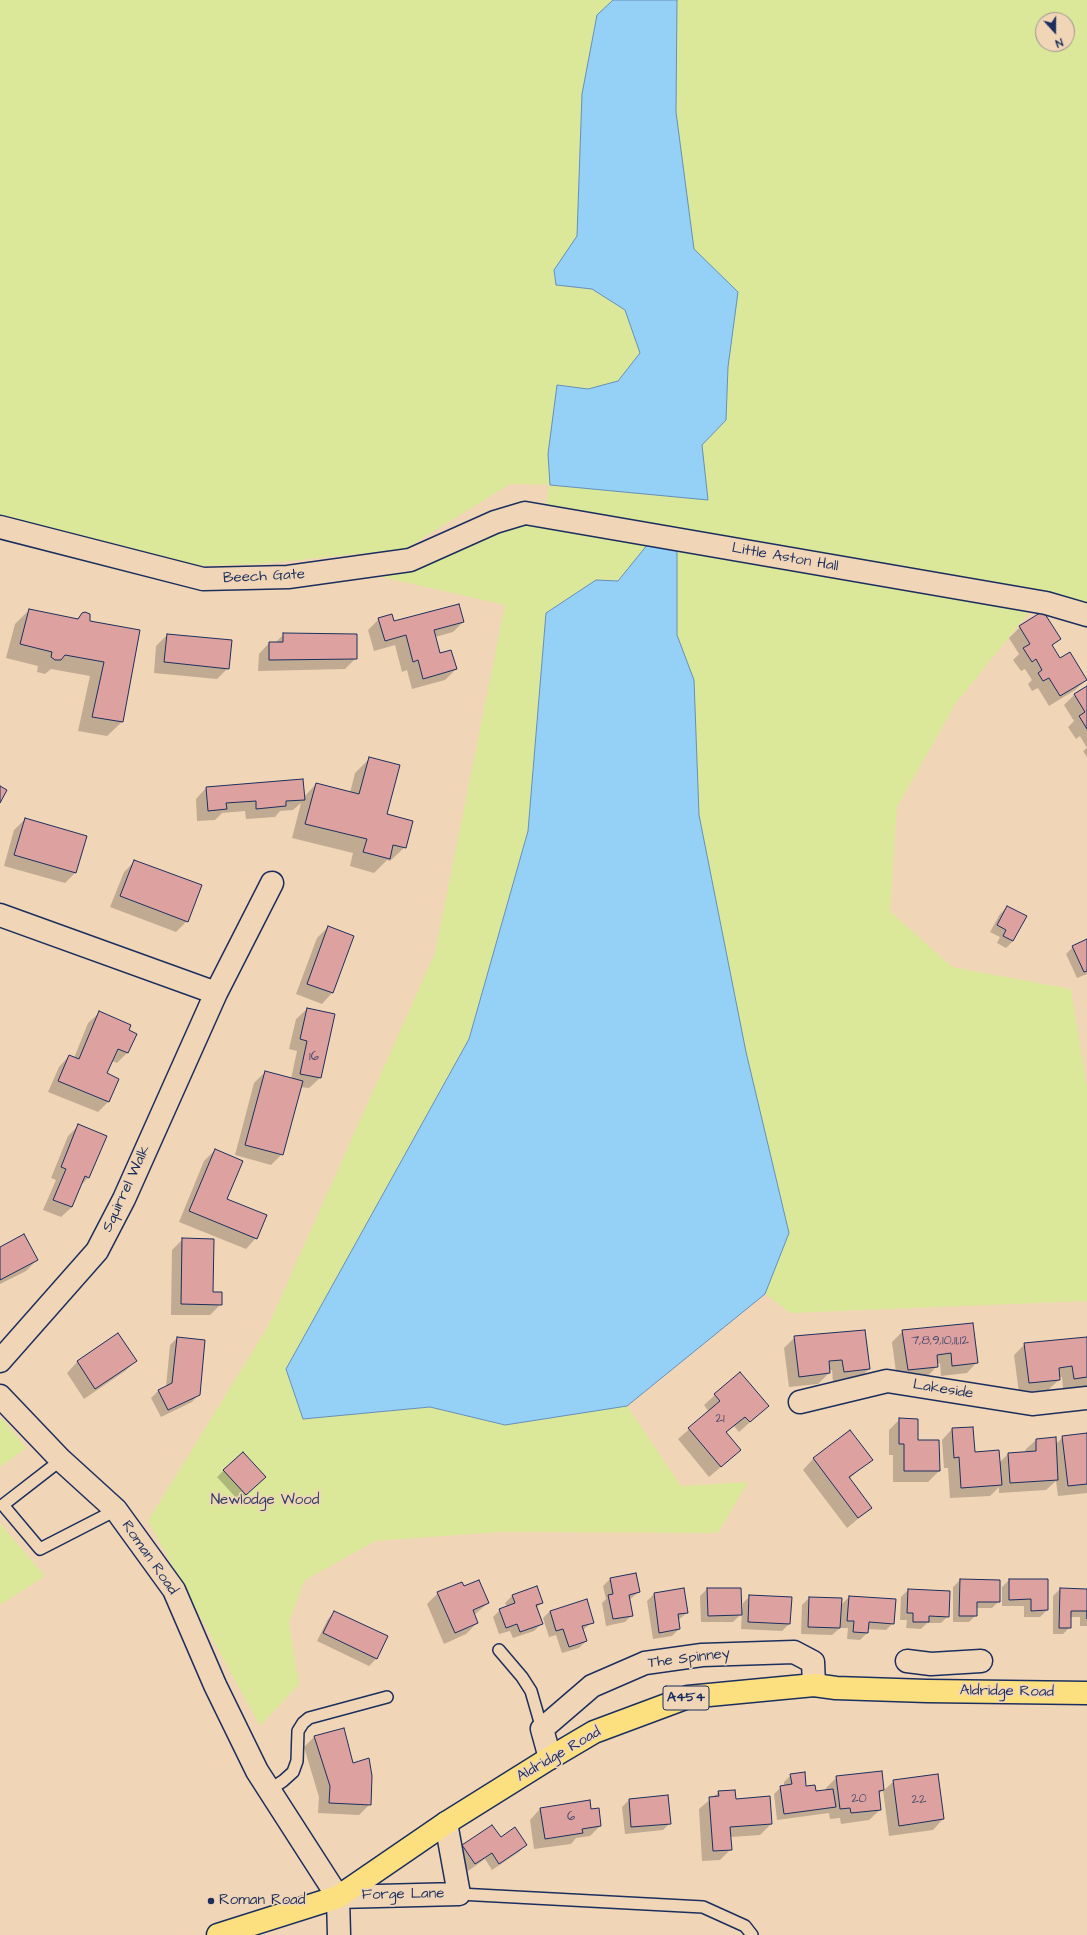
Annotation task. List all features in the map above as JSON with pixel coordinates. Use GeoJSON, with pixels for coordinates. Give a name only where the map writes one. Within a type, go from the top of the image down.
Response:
{"type":"FeatureCollection","features":[{"type":"Feature","properties":{"kind":"main road","name":"Aldridge Road"},"geometry":{"type":"LineString","coordinates":[[338,1897],[446,1823],[594,1732],[688,1697],[814,1685],[836,1688],[927,1691],[1087,1693]]}},
{"type":"Feature","properties":{"kind":"main road","name":"A454"},"geometry":{"type":"LineString","coordinates":[[218,1935],[338,1897]]}},
{"type":"Feature","properties":{"kind":"street","name":"Beech Gate"},"geometry":{"type":"LineString","coordinates":[[0,527],[202,580],[288,578],[410,560],[494,522],[524,513]]}},
{"type":"Feature","properties":{"kind":"street","name":"Little Aston Hall"},"geometry":{"type":"LineString","coordinates":[[524,513],[1046,603],[1087,615]]}},
{"type":"Feature","properties":{"kind":"street","name":"Little Aston Hall"},"geometry":{"type":"LineString","coordinates":[[1046,603],[1087,631]]}},
{"type":"Feature","properties":{"kind":"street","name":"Squirrel Walk"},"geometry":{"type":"LineString","coordinates":[[0,1361],[97,1251],[124,1199],[216,993],[272,883]]}},
{"type":"Feature","properties":{"kind":"street"},"geometry":{"type":"LineString","coordinates":[[0,915],[216,993]]}},
{"type":"Feature","properties":{"kind":"street","name":"Lakeside"},"geometry":{"type":"LineString","coordinates":[[800,1402],[888,1382],[1032,1404],[1087,1398]]}},
{"type":"Feature","properties":{"kind":"street","name":"Roman Road"},"geometry":{"type":"LineString","coordinates":[[0,1396],[61,1460],[116,1510],[174,1590],[219,1692],[257,1771],[338,1897]]}},
{"type":"Feature","properties":{"kind":"street","name":"The Spinney"},"geometry":{"type":"LineString","coordinates":[[542,1729],[592,1686],[645,1663],[702,1655],[794,1652],[813,1662],[814,1685]]}},
{"type":"Feature","properties":{"kind":"street","name":"Aldridge Road"},"geometry":{"type":"LineString","coordinates":[[907,1662],[931,1664],[981,1661]]}},
{"type":"Feature","properties":{"kind":"street"},"geometry":{"type":"LineString","coordinates":[[927,1691],[931,1664]]}},
{"type":"Feature","properties":{"kind":"street"},"geometry":{"type":"LineString","coordinates":[[542,1729],[550,1758]]}},
{"type":"Feature","properties":{"kind":"street","name":"Forge Lane"},"geometry":{"type":"LineString","coordinates":[[338,1897],[459,1894],[446,1823]]}},
{"type":"Feature","properties":{"kind":"street"},"geometry":{"type":"LineString","coordinates":[[338,1897],[339,1935]]}},
{"type":"Feature","properties":{"kind":"lane"},"geometry":{"type":"LineString","coordinates":[[61,1460],[3,1505],[40,1549],[116,1510]]}},
{"type":"Feature","properties":{"kind":"lane"},"geometry":{"type":"LineString","coordinates":[[499,1650],[522,1677],[531,1691],[542,1729]]}},
{"type":"Feature","properties":{"kind":"lane"},"geometry":{"type":"LineString","coordinates":[[269,1790],[293,1772],[297,1761],[298,1731],[303,1723],[309,1718],[387,1697]]}},
{"type":"Feature","properties":{"kind":"lane"},"geometry":{"type":"LineString","coordinates":[[459,1894],[703,1907],[722,1914],[745,1926],[752,1935]]}},
{"type":"Feature","properties":{"kind":"green space"},"geometry":{"type":"Polygon","coordinates":[[[0,0],[613,0],[597,15],[582,94],[577,236],[554,271],[556,285],[592,289],[625,310],[640,353],[618,381],[588,389],[557,385],[708,499],[702,445],[726,420],[728,367],[738,293],[694,249],[676,112],[677,0],[1087,0],[1087,607],[546,506],[549,485],[510,484],[405,549],[260,564],[195,566],[0,515],[0,0]]]}},
{"type":"Feature","properties":{"kind":"green space","name":"Newlodge Wood"},"geometry":{"type":"Polygon","coordinates":[[[524,521],[652,539],[618,581],[596,580],[546,613],[528,831],[469,1039],[286,1369],[303,1419],[430,1407],[505,1425],[627,1406],[681,1486],[748,1482],[718,1533],[499,1532],[375,1541],[304,1581],[289,1622],[299,1684],[260,1726],[148,1521],[267,1328],[435,953],[505,605],[382,577],[524,521]]]}},
{"type":"Feature","properties":{"kind":"green space"},"geometry":{"type":"Polygon","coordinates":[[[677,541],[1034,606],[956,703],[897,807],[890,911],[952,967],[1071,989],[1087,1088],[1087,1301],[790,1313],[765,1294],[789,1233],[746,1052],[699,815],[694,680],[677,635],[677,541]]]}},
{"type":"Feature","properties":{"kind":"green space"},"geometry":{"type":"Polygon","coordinates":[[[2,1418],[26,1448],[0,1467],[0,1419],[2,1418]]]}},
{"type":"Feature","properties":{"kind":"green space"},"geometry":{"type":"Polygon","coordinates":[[[0,1523],[45,1576],[0,1605],[0,1523]]]}},
{"type":"Feature","properties":{"kind":"water"},"geometry":{"type":"Polygon","coordinates":[[[613,0],[677,0],[676,112],[694,249],[738,292],[728,367],[726,420],[702,445],[708,500],[550,485],[548,454],[557,385],[588,389],[618,381],[640,353],[625,310],[592,289],[556,285],[554,270],[577,236],[582,94],[597,15],[613,0]]]}},
{"type":"Feature","properties":{"kind":"water"},"geometry":{"type":"Polygon","coordinates":[[[652,539],[677,541],[677,635],[694,680],[699,815],[746,1052],[789,1233],[765,1294],[627,1406],[505,1425],[430,1407],[303,1419],[286,1369],[469,1039],[528,831],[546,613],[596,580],[618,581],[652,539]]]}},
{"type":"Feature","properties":{"kind":"building"},"geometry":{"type":"Polygon","coordinates":[[[459,604],[464,622],[434,630],[440,653],[451,650],[457,669],[423,679],[418,660],[413,662],[406,635],[385,641],[378,618],[392,614],[394,621],[459,604]]]}},
{"type":"Feature","properties":{"kind":"building"},"geometry":{"type":"Polygon","coordinates":[[[29,609],[78,619],[82,613],[85,612],[90,614],[90,621],[140,630],[123,722],[92,717],[104,662],[65,655],[61,660],[55,660],[51,657],[52,652],[20,644],[29,609]]]}},
{"type":"Feature","properties":{"kind":"building"},"geometry":{"type":"Polygon","coordinates":[[[1043,611],[1061,639],[1052,645],[1060,658],[1070,652],[1087,680],[1060,696],[1049,678],[1043,681],[1038,673],[1042,670],[1036,659],[1032,662],[1023,648],[1030,644],[1019,626],[1043,611]]]}},
{"type":"Feature","properties":{"kind":"building"},"geometry":{"type":"Polygon","coordinates":[[[283,633],[357,634],[357,659],[269,660],[269,642],[283,642],[283,633]]]}},
{"type":"Feature","properties":{"kind":"building"},"geometry":{"type":"Polygon","coordinates":[[[167,634],[232,640],[229,669],[164,662],[167,634]]]}},
{"type":"Feature","properties":{"kind":"building"},"geometry":{"type":"Polygon","coordinates":[[[1087,686],[1087,729],[1079,716],[1085,712],[1074,694],[1087,686]]]}},
{"type":"Feature","properties":{"kind":"building"},"geometry":{"type":"Polygon","coordinates":[[[369,757],[400,765],[387,814],[413,821],[406,848],[393,845],[390,859],[363,852],[367,839],[305,824],[316,783],[359,794],[369,757]]]}},
{"type":"Feature","properties":{"kind":"building"},"geometry":{"type":"Polygon","coordinates":[[[303,779],[305,800],[286,801],[286,806],[256,809],[256,801],[226,803],[227,809],[208,811],[206,787],[303,779]]]}},
{"type":"Feature","properties":{"kind":"building"},"geometry":{"type":"Polygon","coordinates":[[[0,786],[7,790],[0,803],[0,786]]]}},
{"type":"Feature","properties":{"kind":"building"},"geometry":{"type":"Polygon","coordinates":[[[25,818],[87,836],[76,873],[14,855],[25,818]]]}},
{"type":"Feature","properties":{"kind":"building"},"geometry":{"type":"Polygon","coordinates":[[[134,860],[202,885],[188,922],[120,896],[134,860]]]}},
{"type":"Feature","properties":{"kind":"building"},"geometry":{"type":"Polygon","coordinates":[[[1007,906],[1027,916],[1013,941],[1003,936],[1006,930],[997,925],[1007,906]]]}},
{"type":"Feature","properties":{"kind":"building"},"geometry":{"type":"Polygon","coordinates":[[[328,926],[354,936],[333,993],[307,984],[328,926]]]}},
{"type":"Feature","properties":{"kind":"building"},"geometry":{"type":"Polygon","coordinates":[[[1087,939],[1087,971],[1084,972],[1072,946],[1087,939]]]}},
{"type":"Feature","properties":{"kind":"building"},"geometry":{"type":"Polygon","coordinates":[[[307,1008],[335,1014],[321,1078],[300,1074],[307,1041],[300,1039],[307,1008]]]}},
{"type":"Feature","properties":{"kind":"building"},"geometry":{"type":"Polygon","coordinates":[[[99,1011],[131,1025],[129,1030],[137,1034],[128,1053],[118,1049],[107,1073],[119,1079],[109,1102],[58,1081],[69,1055],[79,1059],[99,1011]]]}},
{"type":"Feature","properties":{"kind":"building"},"geometry":{"type":"Polygon","coordinates":[[[265,1071],[303,1081],[283,1155],[245,1145],[265,1071]]]}},
{"type":"Feature","properties":{"kind":"building"},"geometry":{"type":"Polygon","coordinates":[[[78,1124],[107,1136],[89,1178],[85,1176],[72,1207],[53,1200],[66,1169],[61,1167],[78,1124]]]}},
{"type":"Feature","properties":{"kind":"building"},"geometry":{"type":"Polygon","coordinates":[[[215,1149],[243,1161],[227,1199],[267,1215],[257,1239],[189,1211],[215,1149]]]}},
{"type":"Feature","properties":{"kind":"building"},"geometry":{"type":"Polygon","coordinates":[[[24,1234],[38,1260],[0,1280],[0,1247],[24,1234]]]}},
{"type":"Feature","properties":{"kind":"building"},"geometry":{"type":"Polygon","coordinates":[[[182,1238],[214,1239],[213,1292],[222,1292],[222,1305],[181,1304],[182,1238]]]}},
{"type":"Feature","properties":{"kind":"building"},"geometry":{"type":"Polygon","coordinates":[[[973,1323],[978,1363],[952,1366],[951,1353],[937,1355],[938,1367],[908,1370],[902,1330],[973,1323]]]}},
{"type":"Feature","properties":{"kind":"building"},"geometry":{"type":"Polygon","coordinates":[[[865,1330],[870,1369],[844,1372],[842,1360],[829,1361],[830,1373],[799,1377],[794,1336],[865,1330]]]}},
{"type":"Feature","properties":{"kind":"building"},"geometry":{"type":"Polygon","coordinates":[[[118,1333],[137,1361],[95,1389],[77,1361],[118,1333]]]}},
{"type":"Feature","properties":{"kind":"building"},"geometry":{"type":"Polygon","coordinates":[[[177,1337],[205,1340],[200,1395],[168,1410],[158,1390],[172,1383],[177,1337]]]}},
{"type":"Feature","properties":{"kind":"building"},"geometry":{"type":"Polygon","coordinates":[[[1087,1337],[1087,1377],[1074,1379],[1072,1366],[1059,1368],[1060,1380],[1029,1383],[1024,1343],[1087,1337]]]}},
{"type":"Feature","properties":{"kind":"building"},"geometry":{"type":"Polygon","coordinates":[[[740,1372],[769,1406],[750,1422],[745,1417],[726,1432],[741,1450],[721,1467],[688,1428],[720,1401],[714,1394],[740,1372]]]}},
{"type":"Feature","properties":{"kind":"building"},"geometry":{"type":"Polygon","coordinates":[[[899,1418],[918,1419],[918,1440],[939,1440],[940,1471],[904,1471],[904,1444],[899,1444],[899,1418]]]}},
{"type":"Feature","properties":{"kind":"building"},"geometry":{"type":"Polygon","coordinates":[[[973,1427],[975,1452],[999,1450],[1002,1485],[961,1488],[959,1457],[954,1458],[952,1428],[973,1427]]]}},
{"type":"Feature","properties":{"kind":"building"},"geometry":{"type":"Polygon","coordinates":[[[850,1430],[873,1460],[849,1477],[872,1508],[858,1518],[813,1458],[850,1430]]]}},
{"type":"Feature","properties":{"kind":"building"},"geometry":{"type":"Polygon","coordinates":[[[1087,1433],[1087,1484],[1068,1486],[1062,1436],[1087,1433]]]}},
{"type":"Feature","properties":{"kind":"building"},"geometry":{"type":"Polygon","coordinates":[[[1056,1437],[1058,1480],[1010,1483],[1008,1453],[1036,1451],[1036,1439],[1056,1437]]]}},
{"type":"Feature","properties":{"kind":"building"},"geometry":{"type":"Polygon","coordinates":[[[243,1452],[266,1477],[246,1495],[223,1470],[243,1452]]]}},
{"type":"Feature","properties":{"kind":"building"},"geometry":{"type":"Polygon","coordinates":[[[636,1573],[640,1592],[629,1595],[633,1616],[613,1619],[608,1595],[613,1594],[610,1578],[636,1573]]]}},
{"type":"Feature","properties":{"kind":"building"},"geometry":{"type":"Polygon","coordinates":[[[960,1579],[1000,1580],[1000,1602],[977,1602],[977,1616],[959,1616],[960,1579]]]}},
{"type":"Feature","properties":{"kind":"building"},"geometry":{"type":"Polygon","coordinates":[[[1009,1579],[1048,1579],[1048,1610],[1031,1611],[1031,1599],[1009,1600],[1009,1579]]]}},
{"type":"Feature","properties":{"kind":"building"},"geometry":{"type":"Polygon","coordinates":[[[479,1580],[489,1603],[473,1610],[478,1623],[455,1633],[437,1592],[462,1582],[464,1586],[479,1580]]]}},
{"type":"Feature","properties":{"kind":"building"},"geometry":{"type":"Polygon","coordinates":[[[537,1586],[543,1603],[536,1605],[543,1624],[520,1632],[517,1624],[506,1628],[499,1609],[515,1603],[512,1595],[537,1586]]]}},
{"type":"Feature","properties":{"kind":"building"},"geometry":{"type":"Polygon","coordinates":[[[684,1588],[688,1613],[678,1614],[680,1629],[659,1633],[654,1593],[684,1588]]]}},
{"type":"Feature","properties":{"kind":"building"},"geometry":{"type":"Polygon","coordinates":[[[707,1588],[741,1588],[742,1615],[708,1616],[707,1588]]]}},
{"type":"Feature","properties":{"kind":"building"},"geometry":{"type":"Polygon","coordinates":[[[1060,1588],[1087,1589],[1087,1611],[1071,1611],[1071,1628],[1059,1628],[1060,1588]]]}},
{"type":"Feature","properties":{"kind":"building"},"geometry":{"type":"Polygon","coordinates":[[[908,1589],[950,1591],[949,1617],[929,1616],[929,1622],[913,1622],[913,1613],[907,1613],[908,1589]]]}},
{"type":"Feature","properties":{"kind":"building"},"geometry":{"type":"Polygon","coordinates":[[[749,1595],[792,1597],[790,1624],[748,1622],[749,1595]]]}},
{"type":"Feature","properties":{"kind":"building"},"geometry":{"type":"Polygon","coordinates":[[[849,1596],[896,1599],[894,1624],[869,1622],[868,1633],[853,1632],[854,1621],[847,1621],[849,1596]]]}},
{"type":"Feature","properties":{"kind":"building"},"geometry":{"type":"Polygon","coordinates":[[[809,1597],[842,1598],[840,1628],[808,1627],[809,1597]]]}},
{"type":"Feature","properties":{"kind":"building"},"geometry":{"type":"Polygon","coordinates":[[[587,1599],[594,1623],[582,1626],[587,1641],[569,1647],[563,1629],[556,1631],[550,1611],[587,1599]]]}},
{"type":"Feature","properties":{"kind":"building"},"geometry":{"type":"Polygon","coordinates":[[[334,1611],[388,1636],[377,1659],[323,1633],[334,1611]]]}},
{"type":"Feature","properties":{"kind":"building"},"geometry":{"type":"Polygon","coordinates":[[[344,1728],[353,1763],[369,1758],[372,1776],[371,1805],[329,1803],[330,1786],[314,1736],[344,1728]]]}},
{"type":"Feature","properties":{"kind":"building"},"geometry":{"type":"Polygon","coordinates":[[[882,1771],[884,1790],[879,1791],[881,1810],[851,1813],[850,1808],[840,1809],[836,1776],[882,1771]]]}},
{"type":"Feature","properties":{"kind":"building"},"geometry":{"type":"Polygon","coordinates":[[[805,1772],[806,1786],[815,1785],[816,1791],[833,1789],[836,1807],[784,1814],[780,1786],[792,1784],[790,1774],[805,1772]]]}},
{"type":"Feature","properties":{"kind":"building"},"geometry":{"type":"Polygon","coordinates":[[[938,1774],[944,1819],[899,1826],[893,1780],[938,1774]]]}},
{"type":"Feature","properties":{"kind":"building"},"geometry":{"type":"Polygon","coordinates":[[[735,1790],[736,1799],[770,1796],[772,1824],[730,1827],[732,1850],[713,1851],[709,1797],[719,1796],[718,1791],[735,1790]]]}},
{"type":"Feature","properties":{"kind":"building"},"geometry":{"type":"Polygon","coordinates":[[[668,1795],[671,1824],[631,1827],[629,1799],[668,1795]]]}},
{"type":"Feature","properties":{"kind":"building"},"geometry":{"type":"Polygon","coordinates":[[[590,1800],[591,1809],[599,1808],[601,1826],[582,1829],[583,1833],[545,1839],[540,1808],[590,1800]]]}},
{"type":"Feature","properties":{"kind":"building"},"geometry":{"type":"Polygon","coordinates":[[[492,1825],[501,1837],[515,1827],[527,1845],[499,1864],[492,1853],[475,1864],[462,1845],[492,1825]]]}},
{"type":"Feature","properties":{"kind":"place","name":"Roman Road"},"geometry":{"type":"Point","coordinates":[211,1901]}}]}
